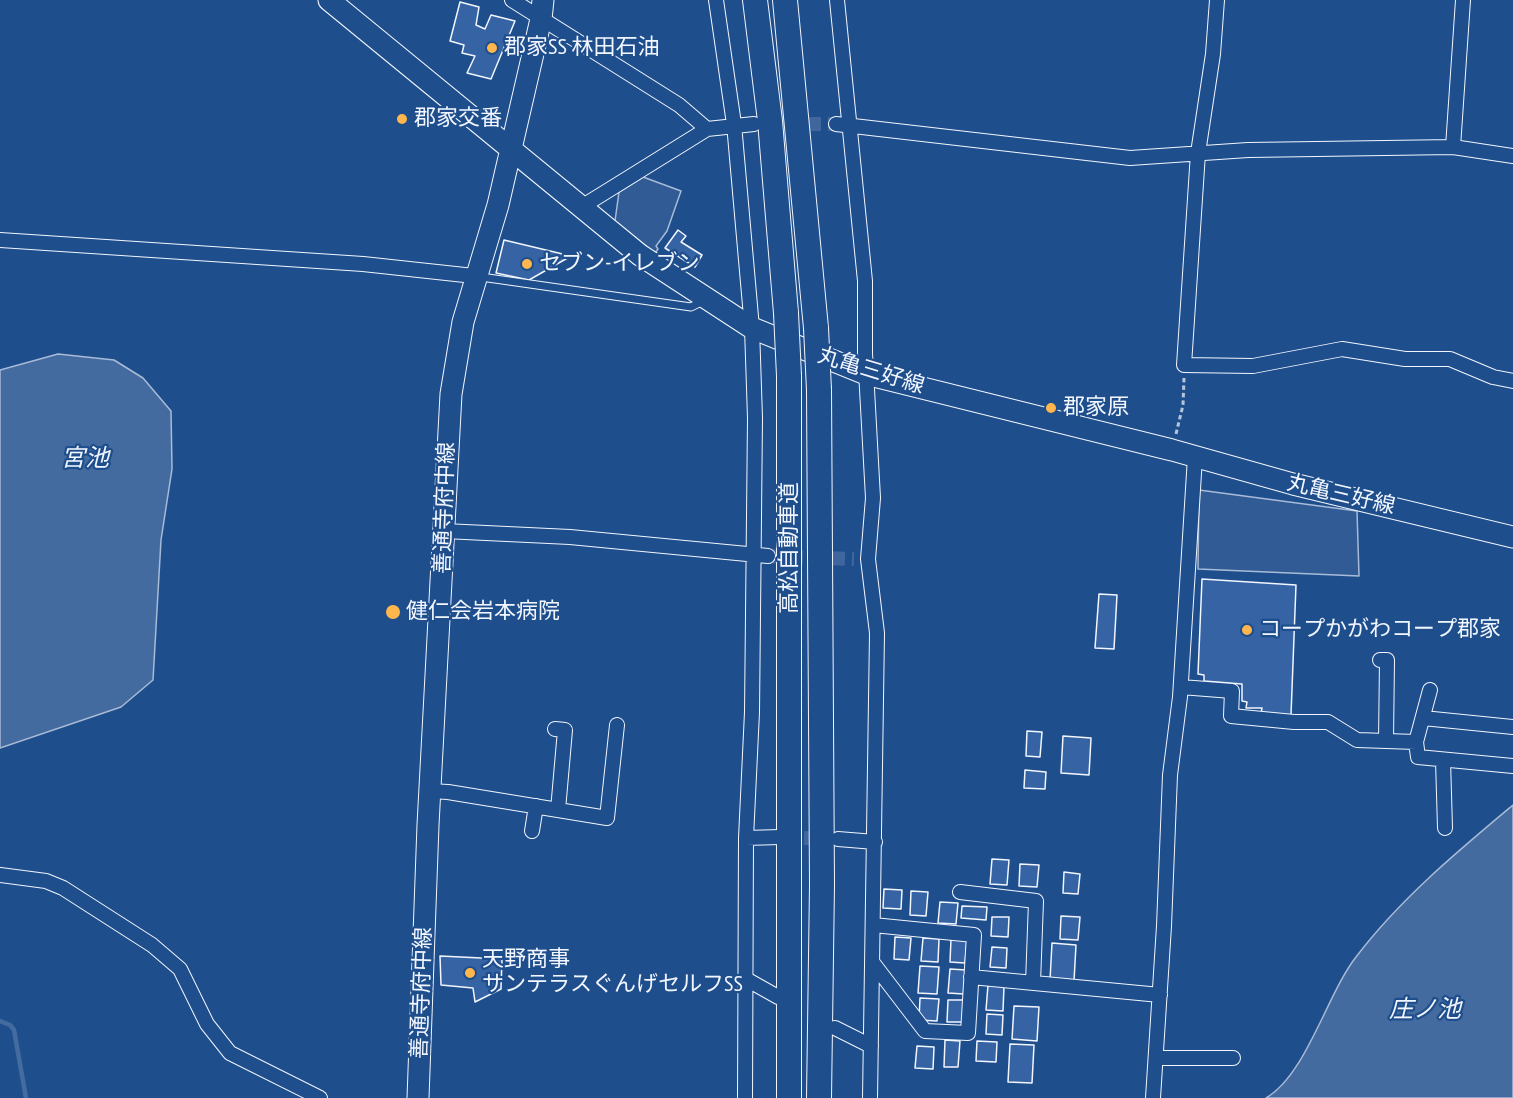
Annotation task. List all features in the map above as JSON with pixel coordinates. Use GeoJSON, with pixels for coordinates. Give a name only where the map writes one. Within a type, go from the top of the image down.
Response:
{"type":"FeatureCollection","features":[{"type":"Feature","properties":{"kind":"highway","name":"高松自動車道"},"geometry":{"type":"LineString","coordinates":[[755,0],[770,121],[789,376],[789,1098]]}},
{"type":"Feature","properties":{"kind":"highway","name":"高松自動車道"},"geometry":{"type":"LineString","coordinates":[[784,0],[816,327],[819,390],[822,873],[819,1098]]}},
{"type":"Feature","properties":{"kind":"main road","name":"丸亀三好線"},"geometry":{"type":"LineString","coordinates":[[329,0],[640,255],[705,300],[752,328],[866,374],[1172,450],[1293,484],[1513,537]]}},
{"type":"Feature","properties":{"kind":"main road","name":"善通寺府中線"},"geometry":{"type":"LineString","coordinates":[[418,1098],[430,791],[452,394],[463,322],[474,276],[498,205],[542,9]]}},
{"type":"Feature","properties":{"kind":"street"},"geometry":{"type":"LineString","coordinates":[[512,0],[542,9],[680,105],[707,129]]}},
{"type":"Feature","properties":{"kind":"street"},"geometry":{"type":"LineString","coordinates":[[716,0],[734,124],[752,328],[761,556],[746,838],[745,1098]]}},
{"type":"Feature","properties":{"kind":"street"},"geometry":{"type":"LineString","coordinates":[[837,0],[844,125],[865,281],[866,374],[873,498],[861,559],[877,633],[870,1098]]}},
{"type":"Feature","properties":{"kind":"street"},"geometry":{"type":"LineString","coordinates":[[1217,0],[1213,54],[1198,153],[1184,365],[1252,366],[1342,349],[1406,359],[1450,359],[1493,377],[1513,381]]}},
{"type":"Feature","properties":{"kind":"street"},"geometry":{"type":"LineString","coordinates":[[1453,147],[1463,0]]}},
{"type":"Feature","properties":{"kind":"street"},"geometry":{"type":"LineString","coordinates":[[583,206],[707,129],[734,124],[753,124]]}},
{"type":"Feature","properties":{"kind":"street"},"geometry":{"type":"LineString","coordinates":[[844,125],[1130,158],[1248,150],[1453,147],[1513,156]]}},
{"type":"Feature","properties":{"kind":"street"},"geometry":{"type":"LineString","coordinates":[[0,240],[363,264],[474,276]]}},
{"type":"Feature","properties":{"kind":"street"},"geometry":{"type":"LineString","coordinates":[[1153,1098],[1170,775],[1181,687],[1195,457]]}},
{"type":"Feature","properties":{"kind":"street"},"geometry":{"type":"LineString","coordinates":[[444,531],[570,537],[761,556]]}},
{"type":"Feature","properties":{"kind":"street"},"geometry":{"type":"LineString","coordinates":[[1380,660],[1387,660],[1386,741]]}},
{"type":"Feature","properties":{"kind":"street"},"geometry":{"type":"LineString","coordinates":[[1181,687],[1232,691],[1231,716],[1328,723],[1357,740],[1416,742]]}},
{"type":"Feature","properties":{"kind":"street"},"geometry":{"type":"LineString","coordinates":[[1430,690],[1416,742],[1418,757],[1513,766]]}},
{"type":"Feature","properties":{"kind":"street"},"geometry":{"type":"LineString","coordinates":[[1423,718],[1513,727]]}},
{"type":"Feature","properties":{"kind":"street"},"geometry":{"type":"LineString","coordinates":[[430,791],[607,818],[617,725]]}},
{"type":"Feature","properties":{"kind":"street"},"geometry":{"type":"LineString","coordinates":[[555,729],[565,730],[558,810]]}},
{"type":"Feature","properties":{"kind":"street"},"geometry":{"type":"LineString","coordinates":[[1443,760],[1444,828]]}},
{"type":"Feature","properties":{"kind":"street"},"geometry":{"type":"LineString","coordinates":[[532,831],[536,807]]}},
{"type":"Feature","properties":{"kind":"street"},"geometry":{"type":"LineString","coordinates":[[746,838],[780,837]]}},
{"type":"Feature","properties":{"kind":"street"},"geometry":{"type":"LineString","coordinates":[[838,839],[875,842]]}},
{"type":"Feature","properties":{"kind":"street"},"geometry":{"type":"LineString","coordinates":[[0,874],[46,881],[63,888],[152,945],[180,969],[207,1024],[230,1053],[320,1098]]}},
{"type":"Feature","properties":{"kind":"street"},"geometry":{"type":"LineString","coordinates":[[960,892],[1036,901],[1033,983]]}},
{"type":"Feature","properties":{"kind":"street"},"geometry":{"type":"LineString","coordinates":[[873,925],[974,935],[968,1033],[925,1030],[873,963]]}},
{"type":"Feature","properties":{"kind":"street"},"geometry":{"type":"LineString","coordinates":[[971,977],[1160,995]]}},
{"type":"Feature","properties":{"kind":"street"},"geometry":{"type":"LineString","coordinates":[[746,979],[778,997]]}},
{"type":"Feature","properties":{"kind":"street"},"geometry":{"type":"LineString","coordinates":[[835,1028],[871,1046]]}},
{"type":"Feature","properties":{"kind":"street"},"geometry":{"type":"LineString","coordinates":[[1156,1058],[1233,1058]]}},
{"type":"Feature","properties":{"kind":"lane"},"geometry":{"type":"LineString","coordinates":[[474,276],[691,307],[705,300]]}},
{"type":"Feature","properties":{"kind":"path"},"geometry":{"type":"LineString","coordinates":[[1172,450],[1183,405],[1184,365]]}},
{"type":"Feature","properties":{"kind":"shaded area"},"geometry":{"type":"Polygon","coordinates":[[[643,177],[681,191],[667,231],[656,246],[658,249],[655,253],[615,221],[619,192],[643,177]]]}},
{"type":"Feature","properties":{"kind":"shaded area"},"geometry":{"type":"Polygon","coordinates":[[[1199,490],[1357,511],[1359,576],[1198,569],[1199,490]]]}},
{"type":"Feature","properties":{"kind":"water","name":"宮池"},"geometry":{"type":"Polygon","coordinates":[[[58,354],[114,360],[143,378],[171,411],[172,469],[161,540],[153,680],[121,707],[0,748],[0,370],[58,354]]]}},
{"type":"Feature","properties":{"kind":"water","name":"庄ノ池"},"geometry":{"type":"Polygon","coordinates":[[[1513,805],[1513,1098],[1266,1098],[1280,1087],[1293,1071],[1345,973],[1373,936],[1430,876],[1513,805]]]}},
{"type":"Feature","properties":{"kind":"building"},"geometry":{"type":"Polygon","coordinates":[[[460,2],[479,7],[476,25],[485,29],[491,15],[515,21],[491,79],[467,73],[475,56],[462,53],[464,45],[450,41],[460,2]]]}},
{"type":"Feature","properties":{"kind":"building"},"geometry":{"type":"Polygon","coordinates":[[[678,230],[686,236],[681,242],[702,255],[695,267],[665,248],[678,230]]]}},
{"type":"Feature","properties":{"kind":"building","name":"セブン-イレブン"},"geometry":{"type":"Polygon","coordinates":[[[504,240],[571,256],[529,280],[496,273],[504,240]]]}},
{"type":"Feature","properties":{"kind":"building","name":"コープかがわコープ郡家"},"geometry":{"type":"Polygon","coordinates":[[[1202,579],[1296,585],[1291,715],[1261,713],[1262,708],[1246,708],[1247,702],[1242,701],[1242,684],[1204,681],[1204,675],[1198,674],[1202,579]]]}},
{"type":"Feature","properties":{"kind":"building"},"geometry":{"type":"Polygon","coordinates":[[[1099,594],[1117,595],[1114,649],[1095,648],[1099,594]]]}},
{"type":"Feature","properties":{"kind":"building"},"geometry":{"type":"Polygon","coordinates":[[[1027,731],[1042,732],[1040,757],[1026,756],[1027,731]]]}},
{"type":"Feature","properties":{"kind":"building"},"geometry":{"type":"Polygon","coordinates":[[[1063,736],[1091,738],[1089,775],[1061,773],[1063,736]]]}},
{"type":"Feature","properties":{"kind":"building"},"geometry":{"type":"Polygon","coordinates":[[[1025,770],[1046,772],[1045,789],[1024,788],[1025,770]]]}},
{"type":"Feature","properties":{"kind":"building"},"geometry":{"type":"Polygon","coordinates":[[[992,859],[1009,860],[1007,885],[990,884],[992,859]]]}},
{"type":"Feature","properties":{"kind":"building"},"geometry":{"type":"Polygon","coordinates":[[[1020,864],[1039,865],[1037,887],[1019,886],[1020,864]]]}},
{"type":"Feature","properties":{"kind":"building"},"geometry":{"type":"Polygon","coordinates":[[[1064,872],[1080,874],[1078,894],[1063,893],[1064,872]]]}},
{"type":"Feature","properties":{"kind":"building"},"geometry":{"type":"Polygon","coordinates":[[[884,889],[902,890],[901,909],[883,908],[884,889]]]}},
{"type":"Feature","properties":{"kind":"building"},"geometry":{"type":"Polygon","coordinates":[[[911,891],[928,892],[926,916],[910,915],[911,891]]]}},
{"type":"Feature","properties":{"kind":"building"},"geometry":{"type":"Polygon","coordinates":[[[940,902],[958,903],[956,924],[938,923],[940,902]]]}},
{"type":"Feature","properties":{"kind":"building"},"geometry":{"type":"Polygon","coordinates":[[[962,906],[987,907],[986,920],[961,918],[962,906]]]}},
{"type":"Feature","properties":{"kind":"building"},"geometry":{"type":"Polygon","coordinates":[[[1061,916],[1080,917],[1078,940],[1060,939],[1061,916]]]}},
{"type":"Feature","properties":{"kind":"building"},"geometry":{"type":"Polygon","coordinates":[[[992,917],[1009,917],[1008,937],[991,936],[992,917]]]}},
{"type":"Feature","properties":{"kind":"building"},"geometry":{"type":"Polygon","coordinates":[[[895,937],[911,938],[909,960],[894,959],[895,937]]]}},
{"type":"Feature","properties":{"kind":"building"},"geometry":{"type":"Polygon","coordinates":[[[923,938],[939,939],[938,962],[921,961],[923,938]]]}},
{"type":"Feature","properties":{"kind":"building"},"geometry":{"type":"Polygon","coordinates":[[[951,939],[967,940],[965,963],[950,962],[951,939]]]}},
{"type":"Feature","properties":{"kind":"building"},"geometry":{"type":"Polygon","coordinates":[[[1052,943],[1076,945],[1074,981],[1050,980],[1052,943]]]}},
{"type":"Feature","properties":{"kind":"building"},"geometry":{"type":"Polygon","coordinates":[[[992,947],[1007,948],[1006,968],[990,967],[992,947]]]}},
{"type":"Feature","properties":{"kind":"building"},"geometry":{"type":"Polygon","coordinates":[[[440,956],[502,959],[501,989],[475,1002],[473,988],[441,985],[440,956]]]}},
{"type":"Feature","properties":{"kind":"building"},"geometry":{"type":"Polygon","coordinates":[[[920,966],[939,967],[937,994],[918,993],[920,966]]]}},
{"type":"Feature","properties":{"kind":"building"},"geometry":{"type":"Polygon","coordinates":[[[950,969],[966,970],[964,994],[948,993],[950,969]]]}},
{"type":"Feature","properties":{"kind":"building"},"geometry":{"type":"Polygon","coordinates":[[[988,985],[1004,986],[1003,1011],[986,1010],[988,985]]]}},
{"type":"Feature","properties":{"kind":"building"},"geometry":{"type":"Polygon","coordinates":[[[920,998],[939,999],[937,1021],[919,1020],[920,998]]]}},
{"type":"Feature","properties":{"kind":"building"},"geometry":{"type":"Polygon","coordinates":[[[948,1000],[965,1000],[963,1022],[947,1022],[948,1000]]]}},
{"type":"Feature","properties":{"kind":"building"},"geometry":{"type":"Polygon","coordinates":[[[1014,1006],[1039,1007],[1037,1041],[1012,1039],[1014,1006]]]}},
{"type":"Feature","properties":{"kind":"building"},"geometry":{"type":"Polygon","coordinates":[[[987,1014],[1003,1015],[1002,1035],[986,1034],[987,1014]]]}},
{"type":"Feature","properties":{"kind":"building"},"geometry":{"type":"Polygon","coordinates":[[[945,1040],[960,1041],[958,1067],[944,1067],[945,1040]]]}},
{"type":"Feature","properties":{"kind":"building"},"geometry":{"type":"Polygon","coordinates":[[[977,1041],[997,1042],[996,1062],[976,1061],[977,1041]]]}},
{"type":"Feature","properties":{"kind":"building"},"geometry":{"type":"Polygon","coordinates":[[[1010,1044],[1034,1045],[1032,1083],[1008,1082],[1010,1044]]]}},
{"type":"Feature","properties":{"kind":"building"},"geometry":{"type":"Polygon","coordinates":[[[917,1046],[934,1047],[933,1069],[915,1068],[917,1046]]]}},
{"type":"Feature","properties":{"kind":"waterway"},"geometry":{"type":"LineString","coordinates":[[0,1021],[10,1025],[14,1030],[26,1098]]}},
{"type":"Feature","properties":{"kind":"tunnel"},"geometry":{"type":"LineString","coordinates":[[765,124],[836,124]]}},
{"type":"Feature","properties":{"kind":"tunnel"},"geometry":{"type":"LineString","coordinates":[[768,556],[854,559]]}},
{"type":"Feature","properties":{"kind":"tunnel"},"geometry":{"type":"LineString","coordinates":[[783,837],[827,839]]}},
{"type":"Feature","properties":{"kind":"place","name":"郡家SS 林田石油"},"geometry":{"type":"Point","coordinates":[492,48]}},
{"type":"Feature","properties":{"kind":"place","name":"郡家交番"},"geometry":{"type":"Point","coordinates":[402,119]}},
{"type":"Feature","properties":{"kind":"place","name":"セブン-イレブン"},"geometry":{"type":"Point","coordinates":[527,264]}},
{"type":"Feature","properties":{"kind":"place","name":"郡家原"},"geometry":{"type":"Point","coordinates":[1051,408]}},
{"type":"Feature","properties":{"kind":"place","name":"健仁会岩本病院"},"geometry":{"type":"Point","coordinates":[393,612]}},
{"type":"Feature","properties":{"kind":"place","name":"コープかがわコープ郡家"},"geometry":{"type":"Point","coordinates":[1247,630]}},
{"type":"Feature","properties":{"kind":"place","name":"天野商事 サンテラスぐんげセルフSS"},"geometry":{"type":"Point","coordinates":[470,973]}}]}
